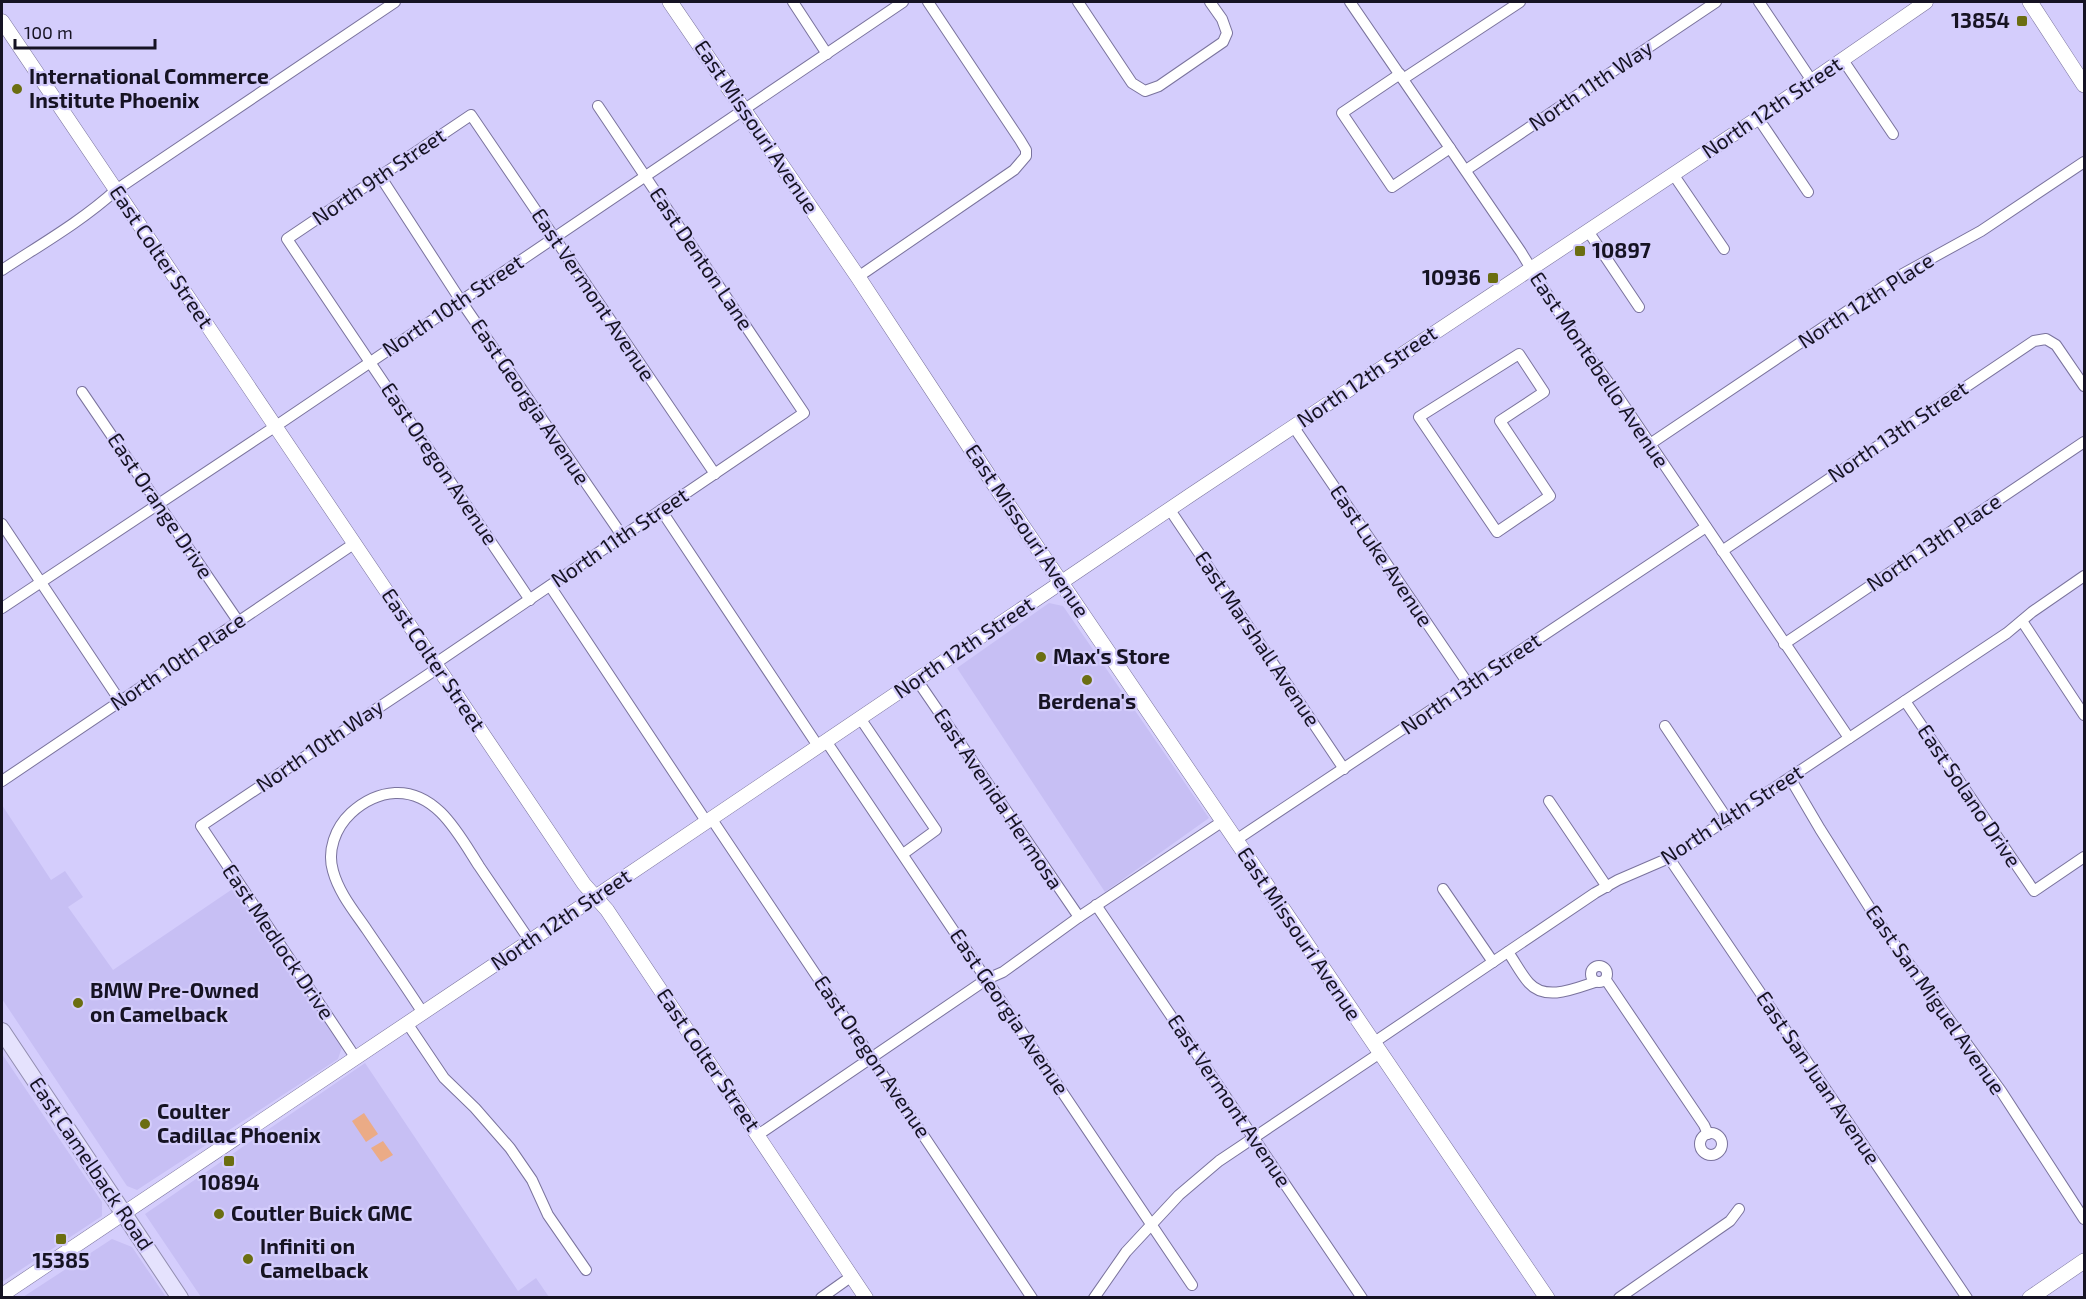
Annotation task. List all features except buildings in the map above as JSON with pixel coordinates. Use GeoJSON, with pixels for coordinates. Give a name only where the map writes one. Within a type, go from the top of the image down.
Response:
{"type":"FeatureCollection","features":[{"type":"Feature","properties":{"kind":"main road","name":"East Missouri Avenue"},"geometry":{"type":"LineString","coordinates":[[670,2],[858,277],[985,471],[1547,1298]]}},
{"type":"Feature","properties":{"kind":"main road"},"geometry":{"type":"LineString","coordinates":[[2030,2],[2085,85]]}},
{"type":"Feature","properties":{"kind":"main road","name":"East Camelback Road"},"geometry":{"type":"LineString","coordinates":[[2,1031],[180,1298]]}},
{"type":"Feature","properties":{"kind":"main road"},"geometry":{"type":"LineString","coordinates":[[2030,1298],[2085,1261]]}},
{"type":"Feature","properties":{"kind":"street"},"geometry":{"type":"LineString","coordinates":[[2,270],[50,239],[116,190],[395,2]]}},
{"type":"Feature","properties":{"kind":"street"},"geometry":{"type":"LineString","coordinates":[[793,2],[828,54]]}},
{"type":"Feature","properties":{"kind":"street","name":"North 10th Street"},"geometry":{"type":"LineString","coordinates":[[2,608],[276,426],[903,2]]}},
{"type":"Feature","properties":{"kind":"street"},"geometry":{"type":"LineString","coordinates":[[858,277],[1014,170],[1026,156],[1026,150],[1020,140],[928,2]]}},
{"type":"Feature","properties":{"kind":"street"},"geometry":{"type":"LineString","coordinates":[[1078,2],[1132,83],[1145,91],[1159,86],[1223,42],[1227,33],[1222,19],[1210,2]]}},
{"type":"Feature","properties":{"kind":"street","name":"East Montebello Avenue"},"geometry":{"type":"LineString","coordinates":[[1350,2],[1466,170],[1581,348],[1611,386],[1849,738]]}},
{"type":"Feature","properties":{"kind":"street"},"geometry":{"type":"LineString","coordinates":[[1450,148],[1392,187],[1342,113],[1520,2]]}},
{"type":"Feature","properties":{"kind":"street","name":"North 11th Way"},"geometry":{"type":"LineString","coordinates":[[1466,170],[1716,2]]}},
{"type":"Feature","properties":{"kind":"street"},"geometry":{"type":"LineString","coordinates":[[1759,2],[1812,81]]}},
{"type":"Feature","properties":{"kind":"street","name":"North 12th Street"},"geometry":{"type":"LineString","coordinates":[[2,1295],[1293,426],[1758,118],[1926,2]]}},
{"type":"Feature","properties":{"kind":"street","name":"East Colter Street"},"geometry":{"type":"LineString","coordinates":[[2,21],[584,884],[607,910],[866,1298]]}},
{"type":"Feature","properties":{"kind":"street"},"geometry":{"type":"LineString","coordinates":[[1843,60],[1893,134]]}},
{"type":"Feature","properties":{"kind":"street","name":"East Denton Lane"},"geometry":{"type":"LineString","coordinates":[[597,106],[804,413]]}},
{"type":"Feature","properties":{"kind":"street","name":"North 9th Street"},"geometry":{"type":"LineString","coordinates":[[287,240],[471,115]]}},
{"type":"Feature","properties":{"kind":"street","name":"East Vermont Avenue"},"geometry":{"type":"LineString","coordinates":[[471,115],[715,474]]}},
{"type":"Feature","properties":{"kind":"street"},"geometry":{"type":"LineString","coordinates":[[1758,118],[1808,192]]}},
{"type":"Feature","properties":{"kind":"street","name":"North 12th Place"},"geometry":{"type":"LineString","coordinates":[[1650,444],[1901,275],[1981,231],[2085,162]]}},
{"type":"Feature","properties":{"kind":"street"},"geometry":{"type":"LineString","coordinates":[[1673,174],[1724,249]]}},
{"type":"Feature","properties":{"kind":"street","name":"East Georgia Avenue"},"geometry":{"type":"LineString","coordinates":[[380,177],[461,301],[623,537]]}},
{"type":"Feature","properties":{"kind":"street"},"geometry":{"type":"LineString","coordinates":[[1588,231],[1639,307]]}},
{"type":"Feature","properties":{"kind":"street","name":"East Oregon Avenue"},"geometry":{"type":"LineString","coordinates":[[287,240],[530,600]]}},
{"type":"Feature","properties":{"kind":"street","name":"North 13th Street"},"geometry":{"type":"LineString","coordinates":[[1722,551],[2034,341],[2046,339],[2056,345],[2085,386]]}},
{"type":"Feature","properties":{"kind":"street"},"geometry":{"type":"LineString","coordinates":[[1519,354],[1544,392],[1500,421],[1550,496],[1497,532],[1419,417],[1519,354]]}},
{"type":"Feature","properties":{"kind":"street","name":"East Orange Drive"},"geometry":{"type":"LineString","coordinates":[[82,392],[238,621]]}},
{"type":"Feature","properties":{"kind":"street","name":"North 11th Street"},"geometry":{"type":"LineString","coordinates":[[436,663],[804,413]]}},
{"type":"Feature","properties":{"kind":"street","name":"East Luke Avenue"},"geometry":{"type":"LineString","coordinates":[[1293,426],[1469,686]]}},
{"type":"Feature","properties":{"kind":"street","name":"North 13th Place"},"geometry":{"type":"LineString","coordinates":[[1784,644],[2085,442]]}},
{"type":"Feature","properties":{"kind":"street","name":"East Georgia Avenue"},"geometry":{"type":"LineString","coordinates":[[661,510],[822,743],[903,854],[1192,1285]]}},
{"type":"Feature","properties":{"kind":"street","name":"East Marshall Avenue"},"geometry":{"type":"LineString","coordinates":[[1170,510],[1344,769]]}},
{"type":"Feature","properties":{"kind":"street"},"geometry":{"type":"LineString","coordinates":[[2,524],[120,702]]}},
{"type":"Feature","properties":{"kind":"street","name":"North 13th Street"},"geometry":{"type":"LineString","coordinates":[[1236,840],[1706,527]]}},
{"type":"Feature","properties":{"kind":"street","name":"North 10th Place"},"geometry":{"type":"LineString","coordinates":[[2,780],[355,543]]}},
{"type":"Feature","properties":{"kind":"street","name":"North 14th Street"},"geometry":{"type":"LineString","coordinates":[[1094,1298],[1126,1252],[1186,1189],[1219,1161],[1254,1138],[1492,962],[1607,887],[1669,858],[1728,820],[2007,633],[2085,576]]}},
{"type":"Feature","properties":{"kind":"street","name":"East Oregon Avenue"},"geometry":{"type":"LineString","coordinates":[[550,586],[872,1057],[1032,1298]]}},
{"type":"Feature","properties":{"kind":"street"},"geometry":{"type":"LineString","coordinates":[[2022,621],[2085,714]]}},
{"type":"Feature","properties":{"kind":"street","name":"North 10th Way"},"geometry":{"type":"LineString","coordinates":[[201,826],[432,672],[436,663]]}},
{"type":"Feature","properties":{"kind":"street","name":"East Avenida Hermosa"},"geometry":{"type":"LineString","coordinates":[[917,680],[1078,917]]}},
{"type":"Feature","properties":{"kind":"street","name":"East Solano Drive"},"geometry":{"type":"LineString","coordinates":[[1905,701],[2034,891],[2085,857]]}},
{"type":"Feature","properties":{"kind":"street"},"geometry":{"type":"LineString","coordinates":[[860,718],[936,830],[903,854]]}},
{"type":"Feature","properties":{"kind":"street"},"geometry":{"type":"LineString","coordinates":[[1665,726],[1728,820]]}},
{"type":"Feature","properties":{"kind":"street","name":"East San Miguel Avenue"},"geometry":{"type":"LineString","coordinates":[[1790,778],[1880,924],[2001,1091],[2085,1219]]}},
{"type":"Feature","properties":{"kind":"street"},"geometry":{"type":"LineString","coordinates":[[423,1012],[343,896],[332,868],[333,841],[338,829],[346,818],[367,801],[376,796],[408,792],[436,807],[454,828],[530,941]]}},
{"type":"Feature","properties":{"kind":"street"},"geometry":{"type":"LineString","coordinates":[[1549,801],[1607,887]]}},
{"type":"Feature","properties":{"kind":"street"},"geometry":{"type":"LineString","coordinates":[[758,1135],[987,979],[1003,972],[1078,917],[1223,821]]}},
{"type":"Feature","properties":{"kind":"street","name":"East Medlock Drive"},"geometry":{"type":"LineString","coordinates":[[201,826],[355,1057]]}},
{"type":"Feature","properties":{"kind":"street","name":"East San Juan Avenue"},"geometry":{"type":"LineString","coordinates":[[1669,858],[1967,1298]]}},
{"type":"Feature","properties":{"kind":"street"},"geometry":{"type":"LineString","coordinates":[[1443,889],[1492,962]]}},
{"type":"Feature","properties":{"kind":"street","name":"East Vermont Avenue"},"geometry":{"type":"LineString","coordinates":[[1096,905],[1362,1298]]}},
{"type":"Feature","properties":{"kind":"street"},"geometry":{"type":"LineString","coordinates":[[1508,952],[1530,985],[1541,991],[1565,991],[1600,981],[1704,1125],[1708,1134]]}},
{"type":"Feature","properties":{"kind":"street"},"geometry":{"type":"LineString","coordinates":[[407,1023],[444,1078],[475,1108],[510,1148],[532,1180],[548,1215],[586,1270]]}},
{"type":"Feature","properties":{"kind":"street"},"geometry":{"type":"LineString","coordinates":[[1619,1298],[1730,1221],[1739,1209]]}},
{"type":"Feature","properties":{"kind":"street"},"geometry":{"type":"LineString","coordinates":[[820,1298],[852,1276]]}},
{"type":"Feature","properties":{"kind":"shaded area"},"geometry":{"type":"Polygon","coordinates":[[[1049,603],[1063,606],[1209,818],[1105,892],[957,668],[1049,603]]]}},
{"type":"Feature","properties":{"kind":"shaded area"},"geometry":{"type":"Polygon","coordinates":[[[2,805],[51,880],[65,871],[83,897],[68,907],[113,970],[234,888],[342,1047],[338,1059],[137,1190],[127,1186],[2,999],[2,805]]]}},
{"type":"Feature","properties":{"kind":"shaded area"},"geometry":{"type":"Polygon","coordinates":[[[2,1054],[102,1202],[102,1216],[2,1282],[2,1054]]]}},
{"type":"Feature","properties":{"kind":"shaded area"},"geometry":{"type":"Polygon","coordinates":[[[365,1063],[518,1291],[536,1278],[549,1297],[201,1297],[145,1214],[365,1063]]]}},
{"type":"Feature","properties":{"kind":"shaded area"},"geometry":{"type":"Polygon","coordinates":[[[364,1113],[378,1134],[366,1142],[352,1121],[364,1113]]]}},
{"type":"Feature","properties":{"kind":"shaded area"},"geometry":{"type":"Polygon","coordinates":[[[383,1141],[393,1155],[381,1162],[371,1148],[383,1141]]]}},
{"type":"Feature","properties":{"kind":"shaded area"},"geometry":{"type":"Polygon","coordinates":[[[112,1239],[132,1247],[166,1297],[23,1297],[112,1239]]]}},
{"type":"Feature","properties":{"kind":"place","name":"13854"},"geometry":{"type":"Point","coordinates":[2022,21]}},
{"type":"Feature","properties":{"kind":"place","name":"International Commerce Institute Phoenix"},"geometry":{"type":"Point","coordinates":[17,89]}},
{"type":"Feature","properties":{"kind":"place","name":"10897"},"geometry":{"type":"Point","coordinates":[1580,251]}},
{"type":"Feature","properties":{"kind":"place","name":"10936"},"geometry":{"type":"Point","coordinates":[1493,278]}},
{"type":"Feature","properties":{"kind":"place","name":"Max's Store"},"geometry":{"type":"Point","coordinates":[1041,657]}},
{"type":"Feature","properties":{"kind":"place","name":"Berdena's"},"geometry":{"type":"Point","coordinates":[1087,680]}},
{"type":"Feature","properties":{"kind":"place","name":"BMW Pre-Owned on Camelback"},"geometry":{"type":"Point","coordinates":[78,1003]}},
{"type":"Feature","properties":{"kind":"place","name":"Coulter Cadillac Phoenix"},"geometry":{"type":"Point","coordinates":[145,1124]}},
{"type":"Feature","properties":{"kind":"place","name":"10894"},"geometry":{"type":"Point","coordinates":[229,1161]}},
{"type":"Feature","properties":{"kind":"place","name":"Coutler Buick GMC"},"geometry":{"type":"Point","coordinates":[219,1214]}},
{"type":"Feature","properties":{"kind":"place","name":"15385"},"geometry":{"type":"Point","coordinates":[61,1239]}},
{"type":"Feature","properties":{"kind":"place","name":"Infiniti on Camelback"},"geometry":{"type":"Point","coordinates":[248,1259]}}]}
